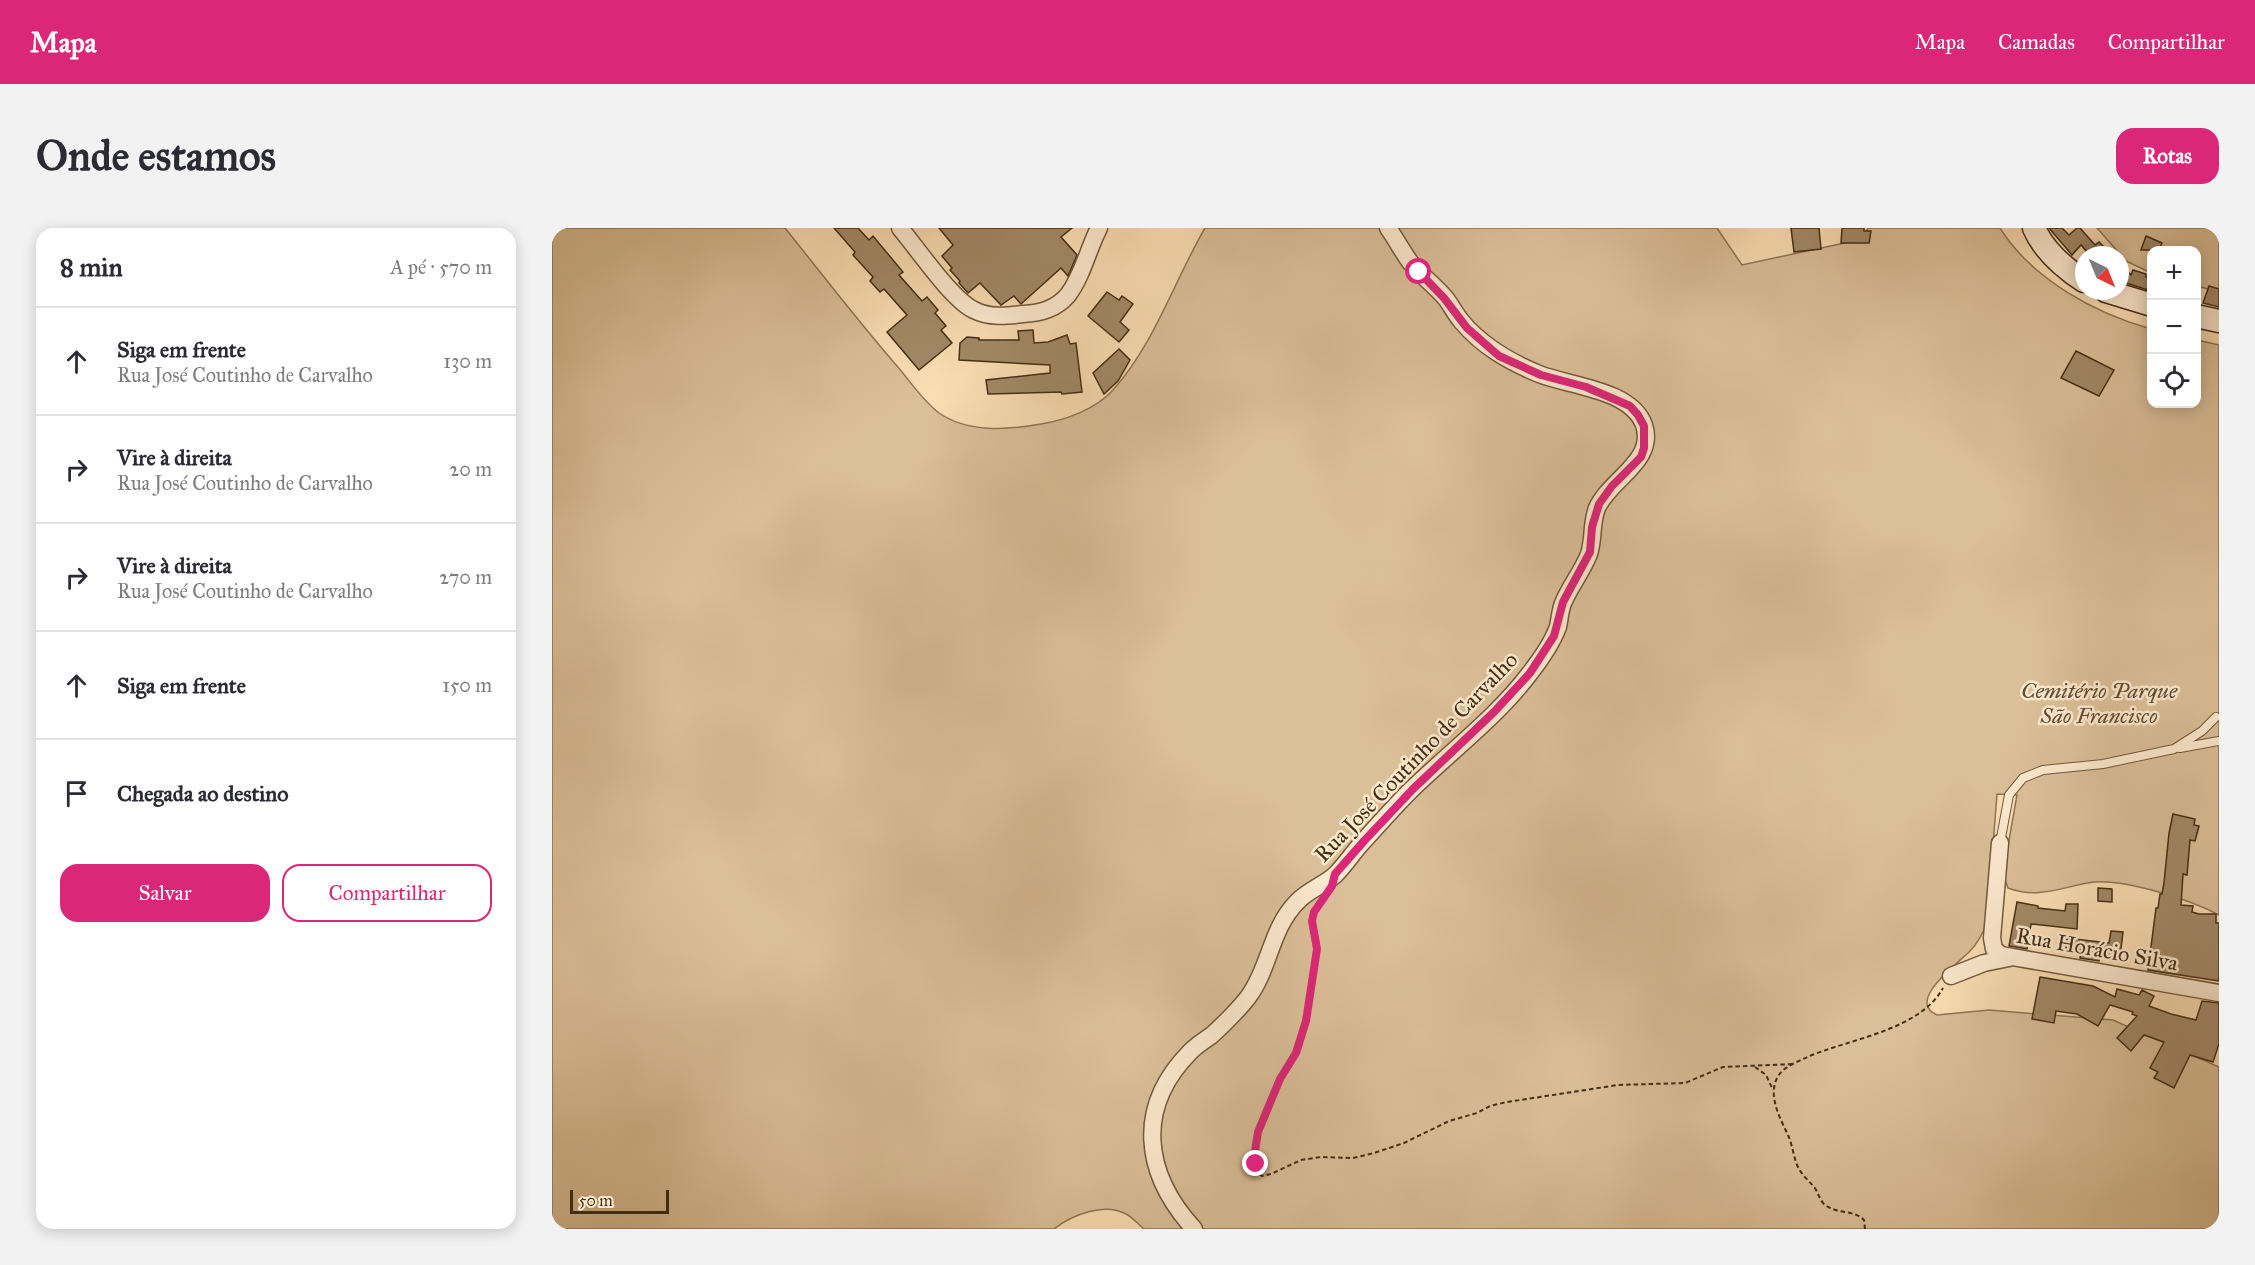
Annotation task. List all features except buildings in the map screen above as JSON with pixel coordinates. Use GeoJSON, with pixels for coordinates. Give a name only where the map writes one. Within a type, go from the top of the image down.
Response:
{"type":"FeatureCollection","features":[{"type":"Feature","properties":{"kind":"street"},"geometry":{"type":"LineString","coordinates":[[900,228],[957,298],[973,310],[990,316],[1040,313],[1057,306],[1069,294],[1077,279],[1091,232]]}},
{"type":"Feature","properties":{"kind":"street","name":"Rua José Coutinho de Carvalho"},"geometry":{"type":"LineString","coordinates":[[1194,1229],[1177,1208],[1159,1172],[1153,1152],[1155,1108],[1165,1084],[1187,1055],[1216,1031],[1250,994],[1272,943],[1290,910],[1311,891],[1328,881],[1406,796],[1494,712],[1530,673],[1554,636],[1563,602],[1590,552],[1592,527],[1599,504],[1612,486],[1641,457],[1644,448],[1644,426],[1638,415],[1626,404],[1586,387],[1541,375],[1499,356],[1467,328],[1444,298],[1411,263],[1388,228]]}},
{"type":"Feature","properties":{"kind":"street"},"geometry":{"type":"LineString","coordinates":[[2034,228],[2051,253],[2075,274]]}},
{"type":"Feature","properties":{"kind":"street"},"geometry":{"type":"LineString","coordinates":[[2129,298],[2147,304]]}},
{"type":"Feature","properties":{"kind":"street"},"geometry":{"type":"LineString","coordinates":[[2201,317],[2219,321]]}},
{"type":"Feature","properties":{"kind":"street","name":"Rua Horácio Silva"},"geometry":{"type":"LineString","coordinates":[[2000,843],[1992,942],[1997,953],[2009,958],[2219,993]]}},
{"type":"Feature","properties":{"kind":"street"},"geometry":{"type":"LineString","coordinates":[[1957,974],[1982,957],[1992,942]]}},
{"type":"Feature","properties":{"kind":"street"},"geometry":{"type":"LineString","coordinates":[[1957,974],[1984,963],[2009,958]]}},
{"type":"Feature","properties":{"kind":"lane","name":"Rua Horácio Silva"},"geometry":{"type":"LineString","coordinates":[[2000,843],[2009,795],[2023,778],[2043,770],[2103,764],[2152,755],[2174,748],[2202,731],[2216,717]]}},
{"type":"Feature","properties":{"kind":"lane"},"geometry":{"type":"LineString","coordinates":[[2174,748],[2219,741]]}},
{"type":"Feature","properties":{"kind":"path"},"geometry":{"type":"LineString","coordinates":[[1324,898],[1314,912],[1312,921],[1317,949],[1304,1031],[1296,1053],[1272,1097],[1256,1141],[1256,1169],[1262,1176],[1300,1160],[1353,1158],[1374,1153],[1404,1143],[1449,1121],[1507,1102],[1618,1085],[1684,1083],[1698,1079],[1716,1069],[1794,1064]]}},
{"type":"Feature","properties":{"kind":"path"},"geometry":{"type":"LineString","coordinates":[[1774,1094],[1778,1077],[1794,1064],[1914,1017],[1933,1003],[1948,978],[1957,974]]}},
{"type":"Feature","properties":{"kind":"path"},"geometry":{"type":"LineString","coordinates":[[1752,1066],[1766,1075],[1774,1094],[1777,1113],[1792,1143],[1801,1172],[1824,1203],[1841,1213],[1858,1215],[1864,1220],[1865,1229]]}},
{"type":"Feature","properties":{"kind":"green space","name":"Cemitério Parque São Francisco"},"geometry":{"type":"Polygon","coordinates":[[[552,228],[785,228],[928,403],[950,419],[975,427],[988,428],[1028,426],[1060,420],[1080,413],[1106,397],[1128,372],[1141,352],[1205,228],[1717,228],[1742,265],[1863,239],[1868,228],[2000,228],[2029,263],[2075,297],[2075,300],[2081,300],[2108,314],[2147,328],[2147,408],[2201,408],[2201,341],[2219,345],[2219,915],[2176,897],[2123,884],[2094,882],[2030,893],[2008,888],[2003,874],[2017,795],[1997,794],[1987,922],[1975,945],[1937,982],[1927,1001],[1929,1009],[1937,1015],[1989,1010],[2113,1020],[2219,1067],[2219,1229],[1144,1229],[1126,1214],[1108,1209],[1079,1215],[1054,1229],[552,1229],[552,228]]]}},
{"type":"Feature","properties":{"kind":"green space"},"geometry":{"type":"Polygon","coordinates":[[[2097,228],[2219,228],[2219,292],[2201,287],[2201,246],[2147,246],[2147,271],[2129,262],[2129,246],[2113,246],[2097,228]]]}},
{"type":"Feature","properties":{"kind":"route"},"geometry":{"type":"LineString","coordinates":[[1256,1164],[1255,1151],[1258,1132],[1280,1079],[1296,1053],[1306,1021],[1317,949],[1312,921],[1314,912],[1332,886],[1335,874],[1364,841],[1413,789],[1507,699],[1543,655],[1554,636],[1563,602],[1590,552],[1596,510],[1612,486],[1641,457],[1646,440],[1644,426],[1630,406],[1586,387],[1541,375],[1499,356],[1467,328],[1448,302],[1419,272]]}}]}
